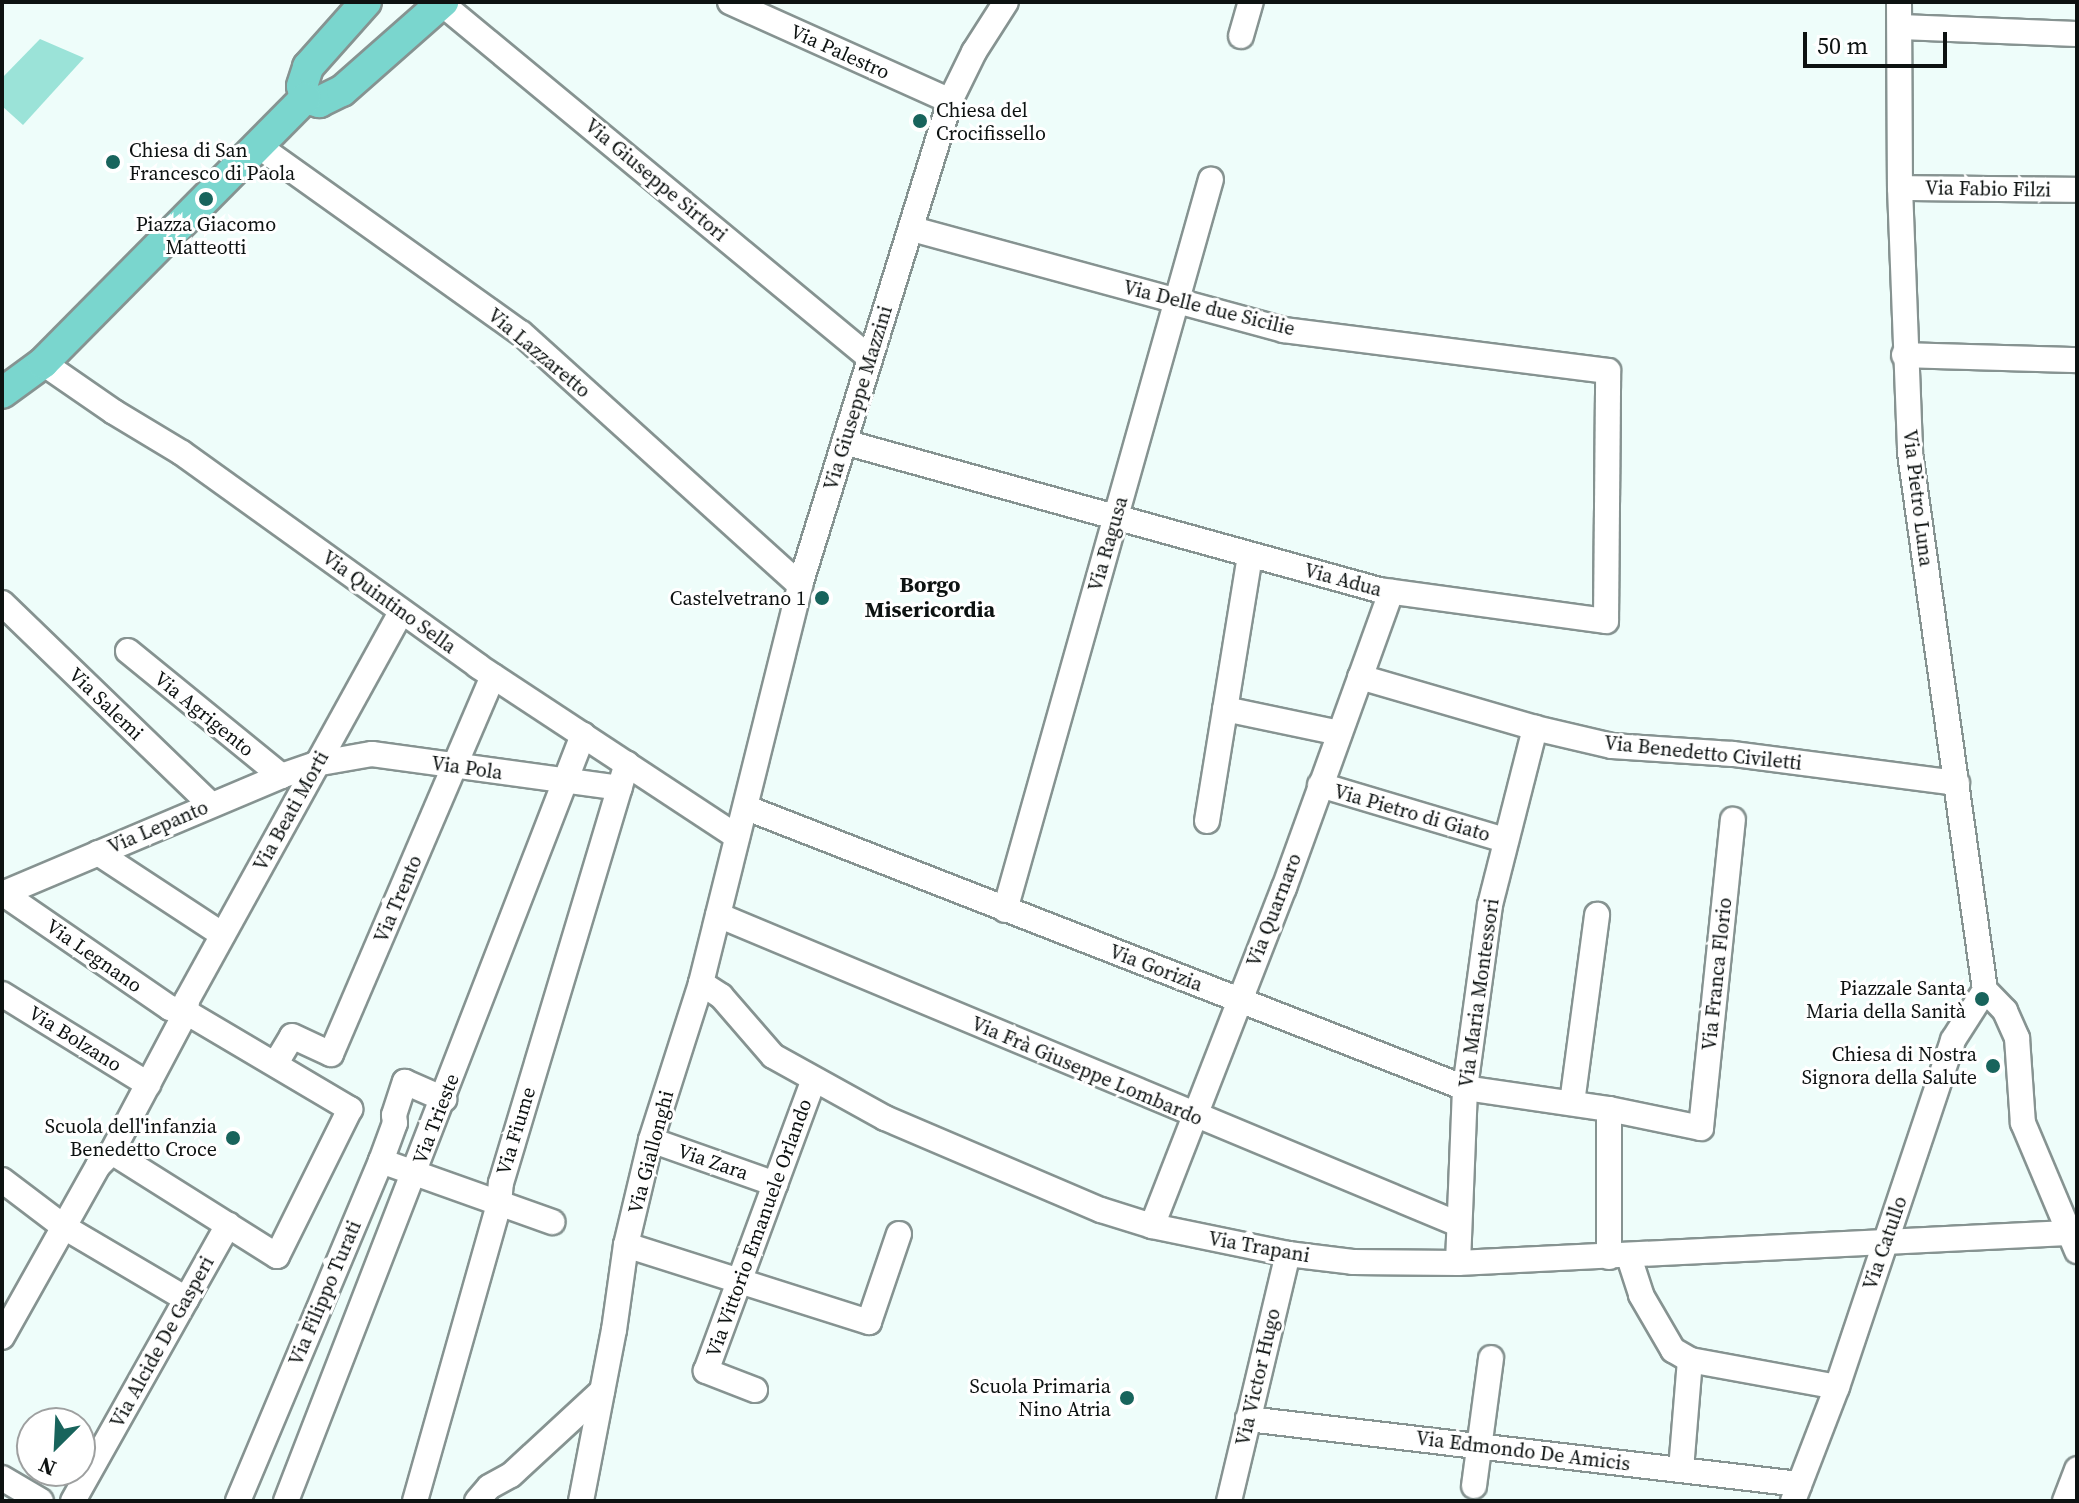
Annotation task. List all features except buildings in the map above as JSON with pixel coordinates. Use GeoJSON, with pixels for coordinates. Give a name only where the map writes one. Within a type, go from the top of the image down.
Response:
{"type":"FeatureCollection","features":[{"type":"Feature","properties":{"kind":"main road"},"geometry":{"type":"LineString","coordinates":[[305,98],[302,86],[308,67],[366,2]]}},
{"type":"Feature","properties":{"kind":"main road"},"geometry":{"type":"LineString","coordinates":[[305,98],[319,102],[338,94],[442,3]]}},
{"type":"Feature","properties":{"kind":"main road"},"geometry":{"type":"LineString","coordinates":[[2,393],[43,363],[305,98]]}},
{"type":"Feature","properties":{"kind":"street","name":"Via Palestro"},"geometry":{"type":"LineString","coordinates":[[730,2],[950,101]]}},
{"type":"Feature","properties":{"kind":"street","name":"Via Giuseppe Mazzini"},"geometry":{"type":"LineString","coordinates":[[747,808],[800,585],[950,101],[974,52],[1006,2]]}},
{"type":"Feature","properties":{"kind":"street"},"geometry":{"type":"LineString","coordinates":[[1241,36],[1251,2]]}},
{"type":"Feature","properties":{"kind":"street","name":"Via Pietro Luna"},"geometry":{"type":"LineString","coordinates":[[1899,2],[1904,355],[1910,453],[1985,990]]}},
{"type":"Feature","properties":{"kind":"street","name":"Via Giuseppe Sirtori"},"geometry":{"type":"LineString","coordinates":[[442,3],[870,358]]}},
{"type":"Feature","properties":{"kind":"street"},"geometry":{"type":"LineString","coordinates":[[1900,27],[2077,34]]}},
{"type":"Feature","properties":{"kind":"street","name":"Via Lazzaretto"},"geometry":{"type":"LineString","coordinates":[[257,145],[521,333],[800,585]]}},
{"type":"Feature","properties":{"kind":"street","name":"Via Ragusa"},"geometry":{"type":"LineString","coordinates":[[1005,910],[1211,179]]}},
{"type":"Feature","properties":{"kind":"street","name":"Via Fabio Filzi"},"geometry":{"type":"LineString","coordinates":[[1900,188],[2077,190]]}},
{"type":"Feature","properties":{"kind":"street","name":"Via Delle due Sicilie"},"geometry":{"type":"LineString","coordinates":[[911,229],[1284,330],[1608,371]]}},
{"type":"Feature","properties":{"kind":"street"},"geometry":{"type":"LineString","coordinates":[[1904,355],[2077,360]]}},
{"type":"Feature","properties":{"kind":"street","name":"Via Quintino Sella"},"geometry":{"type":"LineString","coordinates":[[43,363],[114,412],[182,453],[493,676],[737,837]]}},
{"type":"Feature","properties":{"kind":"street","name":"Via Adua"},"geometry":{"type":"LineString","coordinates":[[844,442],[1391,592],[1606,621],[1608,371]]}},
{"type":"Feature","properties":{"kind":"street"},"geometry":{"type":"LineString","coordinates":[[1207,821],[1250,555]]}},
{"type":"Feature","properties":{"kind":"street","name":"Via Quarnaro"},"geometry":{"type":"LineString","coordinates":[[1152,1226],[1240,1001],[1391,592]]}},
{"type":"Feature","properties":{"kind":"street","name":"Via Salemi"},"geometry":{"type":"LineString","coordinates":[[2,603],[210,804]]}},
{"type":"Feature","properties":{"kind":"street","name":"Via Beati Morti"},"geometry":{"type":"LineString","coordinates":[[112,1152],[186,1012],[187,1000],[401,612]]}},
{"type":"Feature","properties":{"kind":"street","name":"Via Agrigento"},"geometry":{"type":"LineString","coordinates":[[128,651],[281,776]]}},
{"type":"Feature","properties":{"kind":"street","name":"Via Trento"},"geometry":{"type":"LineString","coordinates":[[276,1063],[292,1036],[331,1054],[493,676]]}},
{"type":"Feature","properties":{"kind":"street","name":"Via Benedetto Civiletti"},"geometry":{"type":"LineString","coordinates":[[1360,677],[1535,728],[1612,746],[1733,754],[1957,783]]}},
{"type":"Feature","properties":{"kind":"street"},"geometry":{"type":"LineString","coordinates":[[1225,709],[1340,733]]}},
{"type":"Feature","properties":{"kind":"street","name":"Via Maria Montessori"},"geometry":{"type":"LineString","coordinates":[[1458,1263],[1465,1088],[1490,905],[1535,728]]}},
{"type":"Feature","properties":{"kind":"street","name":"Via Trieste"},"geometry":{"type":"LineString","coordinates":[[286,1501],[415,1175],[583,735]]}},
{"type":"Feature","properties":{"kind":"street","name":"Via Pola"},"geometry":{"type":"LineString","coordinates":[[315,764],[372,754],[620,788]]}},
{"type":"Feature","properties":{"kind":"street","name":"Via Lepanto"},"geometry":{"type":"LineString","coordinates":[[7,887],[315,764]]}},
{"type":"Feature","properties":{"kind":"street","name":"Via Fiume"},"geometry":{"type":"LineString","coordinates":[[415,1501],[499,1204],[501,1183],[627,764]]}},
{"type":"Feature","properties":{"kind":"street","name":"Via Pietro di Giato"},"geometry":{"type":"LineString","coordinates":[[1320,785],[1505,840]]}},
{"type":"Feature","properties":{"kind":"street","name":"Via Gorizia"},"geometry":{"type":"LineString","coordinates":[[747,808],[1465,1088],[1609,1109],[1701,1128]]}},
{"type":"Feature","properties":{"kind":"street","name":"Via Giallonghi"},"geometry":{"type":"LineString","coordinates":[[581,1501],[626,1245],[651,1140],[701,983],[747,808]]}},
{"type":"Feature","properties":{"kind":"street","name":"Via Franca Florio"},"geometry":{"type":"LineString","coordinates":[[1701,1128],[1733,820]]}},
{"type":"Feature","properties":{"kind":"street"},"geometry":{"type":"LineString","coordinates":[[98,853],[223,935]]}},
{"type":"Feature","properties":{"kind":"street","name":"Via Legnano"},"geometry":{"type":"LineString","coordinates":[[7,887],[170,1008],[186,1012],[350,1109],[277,1256],[228,1225]]}},
{"type":"Feature","properties":{"kind":"street","name":"Via Frà Giuseppe Lombardo"},"geometry":{"type":"LineString","coordinates":[[718,915],[1195,1117],[1458,1224]]}},
{"type":"Feature","properties":{"kind":"street"},"geometry":{"type":"LineString","coordinates":[[1572,1103],[1597,915]]}},
{"type":"Feature","properties":{"kind":"street","name":"Via Trapani"},"geometry":{"type":"LineString","coordinates":[[701,983],[721,996],[773,1056],[813,1081],[982,1161],[1152,1226],[1288,1254],[1353,1262],[1458,1263],[1619,1257],[1885,1242]]}},
{"type":"Feature","properties":{"kind":"street"},"geometry":{"type":"LineString","coordinates":[[1885,1242],[2072,1242],[2023,1123],[2017,1038],[2005,1011],[1985,990]]}},
{"type":"Feature","properties":{"kind":"street","name":"Via Catullo"},"geometry":{"type":"LineString","coordinates":[[1796,1493],[1837,1387],[1953,1040],[1985,990]]}},
{"type":"Feature","properties":{"kind":"street","name":"Via Bolzano"},"geometry":{"type":"LineString","coordinates":[[2,994],[148,1084]]}},
{"type":"Feature","properties":{"kind":"street","name":"Via Vittorio Emanuele Orlando"},"geometry":{"type":"LineString","coordinates":[[755,1390],[706,1371],[813,1081]]}},
{"type":"Feature","properties":{"kind":"street","name":"Via Filippo Turati"},"geometry":{"type":"LineString","coordinates":[[238,1501],[381,1161],[405,1082],[444,1099]]}},
{"type":"Feature","properties":{"kind":"street"},"geometry":{"type":"LineString","coordinates":[[1609,1109],[1619,1257],[1673,1350],[1690,1360],[1837,1387]]}},
{"type":"Feature","properties":{"kind":"street","name":"Via Zara"},"geometry":{"type":"LineString","coordinates":[[651,1140],[775,1184]]}},
{"type":"Feature","properties":{"kind":"street"},"geometry":{"type":"LineString","coordinates":[[2,1337],[98,1166],[112,1152],[228,1225]]}},
{"type":"Feature","properties":{"kind":"street"},"geometry":{"type":"LineString","coordinates":[[381,1161],[552,1222]]}},
{"type":"Feature","properties":{"kind":"street"},"geometry":{"type":"LineString","coordinates":[[2,1180],[64,1227],[186,1299]]}},
{"type":"Feature","properties":{"kind":"street","name":"Via Alcide De Gasperi"},"geometry":{"type":"LineString","coordinates":[[73,1501],[228,1225]]}},
{"type":"Feature","properties":{"kind":"street"},"geometry":{"type":"LineString","coordinates":[[626,1245],[869,1322],[899,1234]]}},
{"type":"Feature","properties":{"kind":"street","name":"Via Victor Hugo"},"geometry":{"type":"LineString","coordinates":[[1229,1501],[1288,1254]]}},
{"type":"Feature","properties":{"kind":"street"},"geometry":{"type":"LineString","coordinates":[[1474,1486],[1491,1358]]}},
{"type":"Feature","properties":{"kind":"street"},"geometry":{"type":"LineString","coordinates":[[1681,1470],[1690,1360]]}},
{"type":"Feature","properties":{"kind":"street"},"geometry":{"type":"LineString","coordinates":[[477,1501],[489,1487],[511,1475],[602,1391]]}},
{"type":"Feature","properties":{"kind":"street","name":"Via Edmondo De Amicis"},"geometry":{"type":"LineString","coordinates":[[1248,1419],[1681,1470],[1796,1493]]}},
{"type":"Feature","properties":{"kind":"street"},"geometry":{"type":"LineString","coordinates":[[2065,1501],[2077,1469]]}},
{"type":"Feature","properties":{"kind":"street"},"geometry":{"type":"LineString","coordinates":[[2,1478],[41,1501]]}},
{"type":"Feature","properties":{"kind":"green space"},"geometry":{"type":"Polygon","coordinates":[[[40,39],[84,58],[23,125],[2,106],[2,78],[40,39]]]}},
{"type":"Feature","properties":{"kind":"place","name":"Chiesa del Crocifissello"},"geometry":{"type":"Point","coordinates":[920,121]}},
{"type":"Feature","properties":{"kind":"place","name":"Chiesa di San Francesco di Paola"},"geometry":{"type":"Point","coordinates":[113,162]}},
{"type":"Feature","properties":{"kind":"place","name":"Piazza Giacomo Matteotti"},"geometry":{"type":"Point","coordinates":[206,199]}},
{"type":"Feature","properties":{"kind":"place","name":"Castelvetrano 1"},"geometry":{"type":"Point","coordinates":[822,598]}},
{"type":"Feature","properties":{"kind":"place","name":"Piazzale Santa Maria della Sanità"},"geometry":{"type":"Point","coordinates":[1982,999]}},
{"type":"Feature","properties":{"kind":"place","name":"Chiesa di Nostra Signora della Salute"},"geometry":{"type":"Point","coordinates":[1993,1066]}},
{"type":"Feature","properties":{"kind":"place","name":"Scuola dell'infanzia Benedetto Croce"},"geometry":{"type":"Point","coordinates":[233,1138]}},
{"type":"Feature","properties":{"kind":"place","name":"Scuola Primaria Nino Atria"},"geometry":{"type":"Point","coordinates":[1127,1398]}},
{"type":"Feature","properties":{"kind":"district","name":"Borgo Misericordia"},"geometry":{"type":"Point","coordinates":[930,596]}}]}
